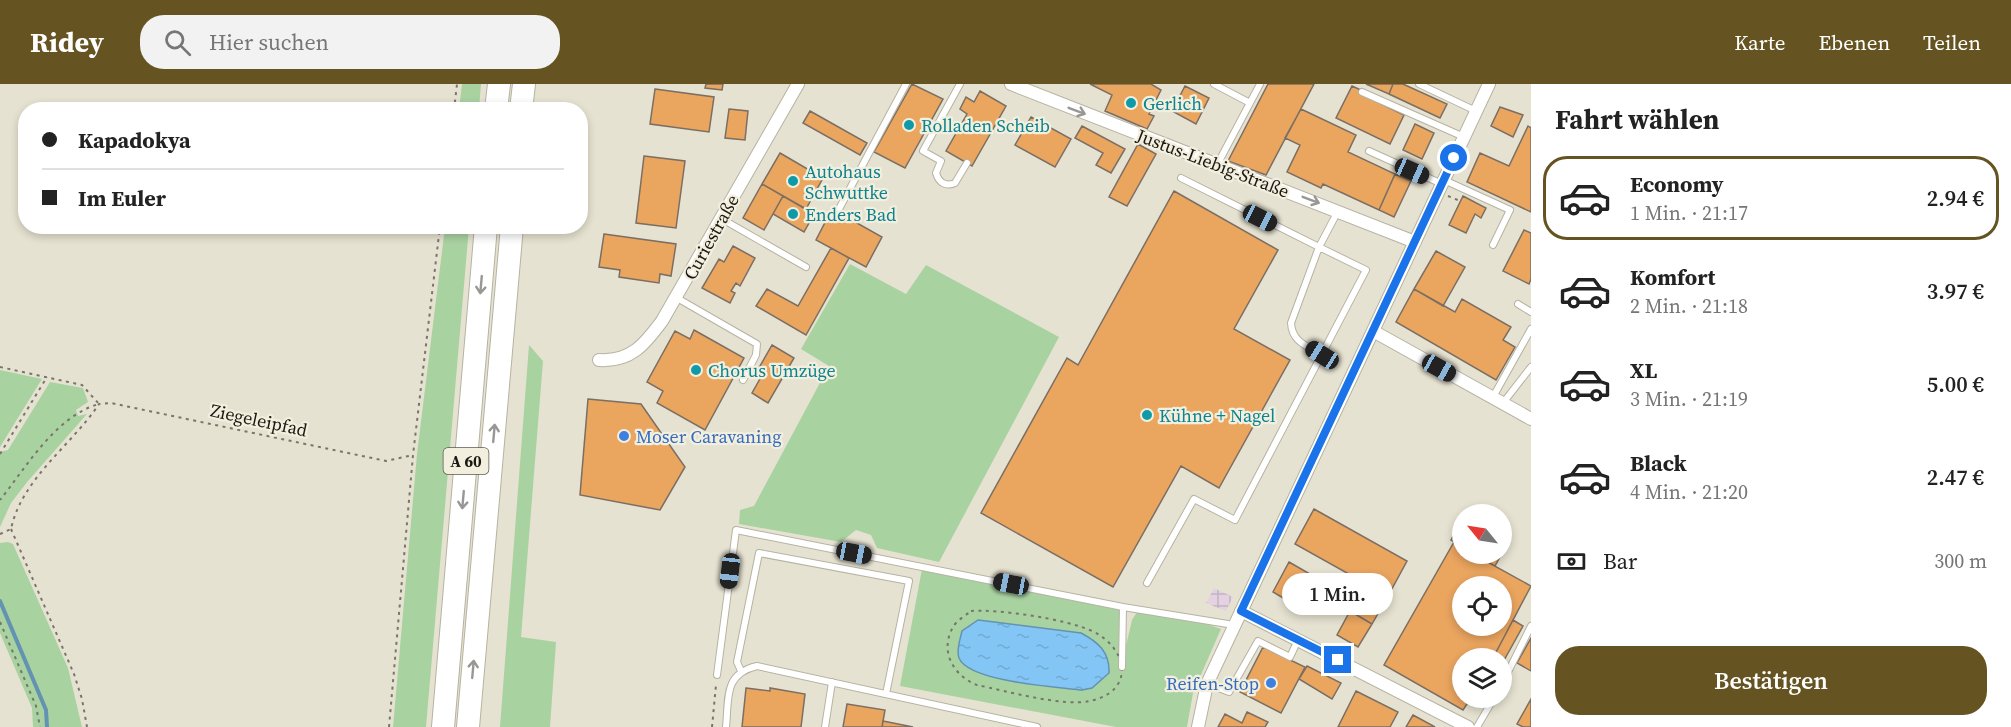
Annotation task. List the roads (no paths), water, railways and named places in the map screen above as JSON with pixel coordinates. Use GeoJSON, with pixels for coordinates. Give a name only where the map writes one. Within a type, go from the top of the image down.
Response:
{"type":"FeatureCollection","features":[{"type":"Feature","properties":{"kind":"highway"},"geometry":{"type":"LineString","coordinates":[[497,102],[499,84]]}},
{"type":"Feature","properties":{"kind":"highway"},"geometry":{"type":"LineString","coordinates":[[522,102],[524,84]]}},
{"type":"Feature","properties":{"kind":"highway","name":"A 60"},"geometry":{"type":"LineString","coordinates":[[443,727],[485,234]]}},
{"type":"Feature","properties":{"kind":"highway","name":"A 60"},"geometry":{"type":"LineString","coordinates":[[468,727],[511,234]]}},
{"type":"Feature","properties":{"kind":"street","name":"Curiestraße"},"geometry":{"type":"LineString","coordinates":[[599,360],[625,358],[636,352],[651,337],[677,298],[798,84]]}},
{"type":"Feature","properties":{"kind":"street"},"geometry":{"type":"LineString","coordinates":[[1198,727],[1207,684],[1414,242],[1444,186],[1489,84]]}},
{"type":"Feature","properties":{"kind":"street","name":"Justus-Liebig-Straße"},"geometry":{"type":"LineString","coordinates":[[1019,86],[1414,242]]}},
{"type":"Feature","properties":{"kind":"street"},"geometry":{"type":"LineString","coordinates":[[1373,331],[1531,419]]}},
{"type":"Feature","properties":{"kind":"street"},"geometry":{"type":"LineString","coordinates":[[1241,611],[1468,727]]}},
{"type":"Feature","properties":{"kind":"lane"},"geometry":{"type":"LineString","coordinates":[[839,209],[906,84]]}},
{"type":"Feature","properties":{"kind":"lane"},"geometry":{"type":"LineString","coordinates":[[960,84],[923,151],[941,161],[936,173],[939,181],[947,185],[955,183],[967,163]]}},
{"type":"Feature","properties":{"kind":"lane"},"geometry":{"type":"LineString","coordinates":[[1214,84],[1250,102]]}},
{"type":"Feature","properties":{"kind":"lane"},"geometry":{"type":"LineString","coordinates":[[1217,165],[1260,84]]}},
{"type":"Feature","properties":{"kind":"lane"},"geometry":{"type":"LineString","coordinates":[[1419,84],[1476,111]]}},
{"type":"Feature","properties":{"kind":"lane"},"geometry":{"type":"LineString","coordinates":[[1362,92],[1464,137]]}},
{"type":"Feature","properties":{"kind":"lane"},"geometry":{"type":"LineString","coordinates":[[1369,151],[1444,186],[1510,210],[1494,245]]}},
{"type":"Feature","properties":{"kind":"lane"},"geometry":{"type":"LineString","coordinates":[[1147,583],[1194,499],[1235,520],[1366,270],[1181,178]]}},
{"type":"Feature","properties":{"kind":"lane"},"geometry":{"type":"LineString","coordinates":[[1322,355],[1291,334],[1291,323],[1319,248],[1338,211]]}},
{"type":"Feature","properties":{"kind":"lane"},"geometry":{"type":"LineString","coordinates":[[722,219],[806,267]]}},
{"type":"Feature","properties":{"kind":"lane"},"geometry":{"type":"LineString","coordinates":[[677,298],[758,344],[756,355],[743,380]]}},
{"type":"Feature","properties":{"kind":"lane"},"geometry":{"type":"LineString","coordinates":[[1518,304],[1531,312]]}},
{"type":"Feature","properties":{"kind":"lane"},"geometry":{"type":"LineString","coordinates":[[1498,400],[1531,329]]}},
{"type":"Feature","properties":{"kind":"lane"},"geometry":{"type":"LineString","coordinates":[[1498,400],[1531,367]]}},
{"type":"Feature","properties":{"kind":"lane"},"geometry":{"type":"LineString","coordinates":[[717,675],[736,530],[1123,607],[1234,625]]}},
{"type":"Feature","properties":{"kind":"lane"},"geometry":{"type":"LineString","coordinates":[[741,671],[737,662],[759,553],[909,581],[886,694]]}},
{"type":"Feature","properties":{"kind":"lane"},"geometry":{"type":"LineString","coordinates":[[1122,667],[1123,607]]}},
{"type":"Feature","properties":{"kind":"lane"},"geometry":{"type":"LineString","coordinates":[[1512,664],[1531,626]]}},
{"type":"Feature","properties":{"kind":"lane"},"geometry":{"type":"LineString","coordinates":[[1207,684],[1229,692],[1258,641],[1290,657],[1298,640]]}},
{"type":"Feature","properties":{"kind":"lane"},"geometry":{"type":"LineString","coordinates":[[726,727],[730,685],[741,671],[757,666],[1037,727]]}},
{"type":"Feature","properties":{"kind":"lane"},"geometry":{"type":"LineString","coordinates":[[825,727],[832,682]]}},
{"type":"Feature","properties":{"kind":"lane"},"geometry":{"type":"LineString","coordinates":[[1477,727],[1488,708]]}},
{"type":"Feature","properties":{"kind":"water"},"geometry":{"type":"Polygon","coordinates":[[[978,620],[1081,633],[1102,648],[1109,666],[1109,673],[1092,688],[1082,690],[1015,682],[979,673],[966,666],[959,658],[958,652],[962,631],[978,620]]]}},
{"type":"Feature","properties":{"kind":"waterway"},"geometry":{"type":"LineString","coordinates":[[0,601],[46,710],[47,727]]}},
{"type":"Feature","properties":{"kind":"place","name":"Gerlich"},"geometry":{"type":"Point","coordinates":[1131,103]}},
{"type":"Feature","properties":{"kind":"place","name":"Rolladen Scheib"},"geometry":{"type":"Point","coordinates":[909,125]}},
{"type":"Feature","properties":{"kind":"place","name":"Autohaus Schwuttke"},"geometry":{"type":"Point","coordinates":[793,181]}},
{"type":"Feature","properties":{"kind":"place","name":"Enders Bad"},"geometry":{"type":"Point","coordinates":[793,214]}},
{"type":"Feature","properties":{"kind":"place","name":"Chorus Umzüge"},"geometry":{"type":"Point","coordinates":[696,370]}},
{"type":"Feature","properties":{"kind":"place","name":"Kühne + Nagel"},"geometry":{"type":"Point","coordinates":[1147,415]}},
{"type":"Feature","properties":{"kind":"place","name":"Moser Caravaning"},"geometry":{"type":"Point","coordinates":[624,436]}},
{"type":"Feature","properties":{"kind":"place","name":"Reifen-Stop"},"geometry":{"type":"Point","coordinates":[1271,683]}}]}
